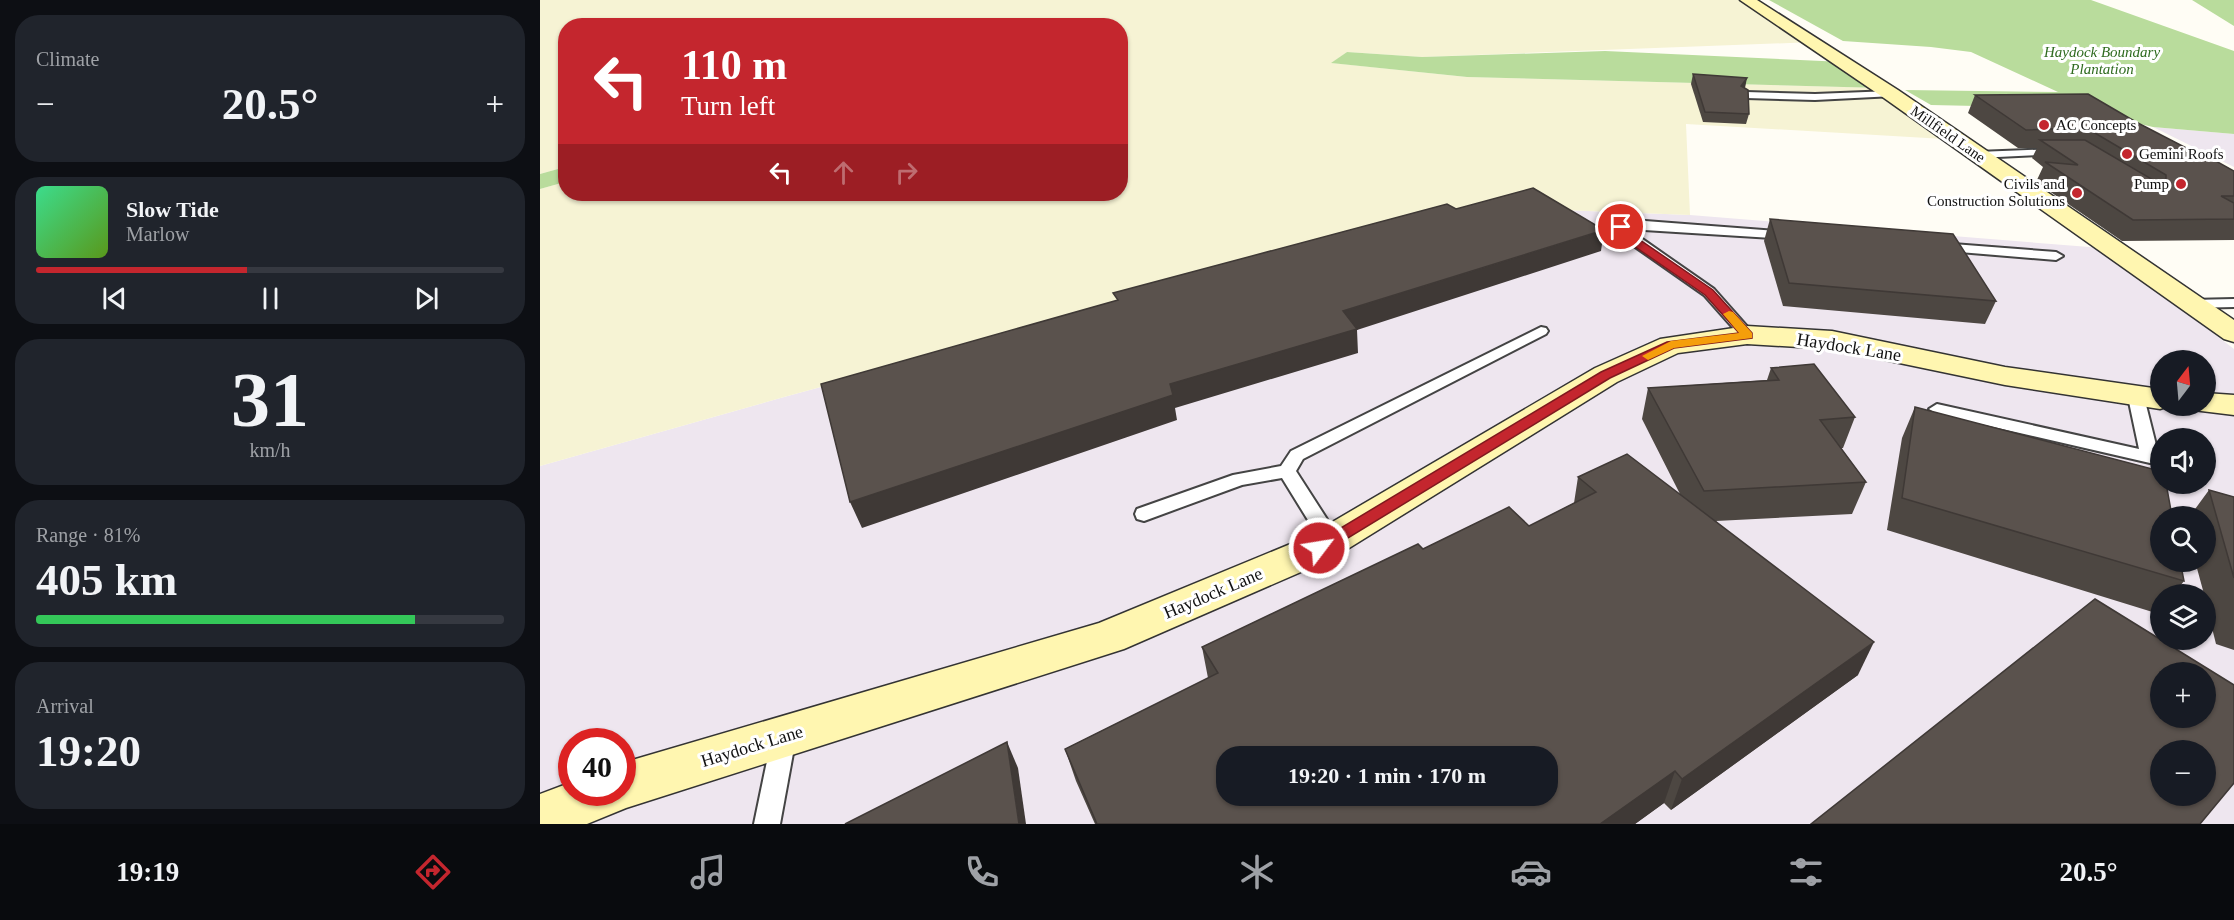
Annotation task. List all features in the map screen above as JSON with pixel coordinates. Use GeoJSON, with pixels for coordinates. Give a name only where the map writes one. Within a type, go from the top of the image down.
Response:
{"type":"FeatureCollection","features":[{"type":"Feature","properties":{"kind":"street","name":"Millfield Lane"},"geometry":{"type":"LineString","coordinates":[[1747,0],[1891,94],[2234,333]]}},
{"type":"Feature","properties":{"kind":"street","name":"Haydock Lane"},"geometry":{"type":"LineString","coordinates":[[636,782],[1109,637],[1319,548],[1606,375],[1671,345],[1748,335],[1832,340],[2005,376],[2148,398]]}},
{"type":"Feature","properties":{"kind":"street"},"geometry":{"type":"LineString","coordinates":[[2216,404],[2234,405]]}},
{"type":"Feature","properties":{"kind":"street"},"geometry":{"type":"LineString","coordinates":[[540,818],[571,806]]}},
{"type":"Feature","properties":{"kind":"lane"},"geometry":{"type":"LineString","coordinates":[[1746,95],[1815,97],[1891,94]]}},
{"type":"Feature","properties":{"kind":"lane"},"geometry":{"type":"LineString","coordinates":[[1977,155],[2067,152]]}},
{"type":"Feature","properties":{"kind":"lane"},"geometry":{"type":"LineString","coordinates":[[1748,335],[1709,292],[1622,232],[1621,227],[1632,224],[1797,236]]}},
{"type":"Feature","properties":{"kind":"lane"},"geometry":{"type":"LineString","coordinates":[[1924,246],[2056,256]]}},
{"type":"Feature","properties":{"kind":"lane"},"geometry":{"type":"LineString","coordinates":[[2190,304],[2234,303]]}},
{"type":"Feature","properties":{"kind":"lane"},"geometry":{"type":"LineString","coordinates":[[1144,514],[1239,479],[1287,471],[1297,455],[1308,448],[1541,331]]}},
{"type":"Feature","properties":{"kind":"lane"},"geometry":{"type":"LineString","coordinates":[[1937,409],[2150,457],[2148,398]]}},
{"type":"Feature","properties":{"kind":"lane"},"geometry":{"type":"LineString","coordinates":[[1287,471],[1331,541]]}},
{"type":"Feature","properties":{"kind":"lane"},"geometry":{"type":"LineString","coordinates":[[767,824],[784,736]]}},
{"type":"Feature","properties":{"kind":"shaded area"},"geometry":{"type":"Polygon","coordinates":[[[540,0],[1745,0],[1814,42],[1422,57],[1347,52],[1332,63],[1467,77],[1881,88],[1944,139],[1686,124],[1690,215],[1563,210],[1518,197],[784,397],[540,466],[540,189],[558,184],[558,201],[1128,201],[1128,18],[558,18],[558,169],[540,174],[540,0]]]}},
{"type":"Feature","properties":{"kind":"shaded area"},"geometry":{"type":"Polygon","coordinates":[[[2153,127],[2234,134],[2234,167],[2153,127]]]}},
{"type":"Feature","properties":{"kind":"shaded area"},"geometry":{"type":"Polygon","coordinates":[[[1519,197],[1563,210],[1690,215],[2102,248],[2234,349],[2234,824],[540,824],[540,466],[784,397],[1519,197]]]}},
{"type":"Feature","properties":{"kind":"green space","name":"Haydock Boundary Plantation"},"geometry":{"type":"Polygon","coordinates":[[[1769,0],[2091,0],[2234,51],[2234,134],[2153,127],[2072,108],[1931,105],[1905,90],[2058,92],[1971,52],[1843,41],[1769,0]]]}},
{"type":"Feature","properties":{"kind":"green space","name":"Haydock Boundary Plantation"},"geometry":{"type":"Polygon","coordinates":[[[2192,0],[2234,0],[2234,26],[2192,0]]]}},
{"type":"Feature","properties":{"kind":"green space"},"geometry":{"type":"Polygon","coordinates":[[[1605,51],[1844,62],[1881,88],[1467,77],[1331,63],[1347,52],[1422,57],[1605,51]]]}},
{"type":"Feature","properties":{"kind":"green space"},"geometry":{"type":"Polygon","coordinates":[[[558,169],[558,184],[540,189],[540,174],[558,169]]]}},
{"type":"Feature","properties":{"kind":"building"},"geometry":{"type":"Polygon","coordinates":[[[1693,74],[1747,78],[1741,86],[1748,90],[1749,114],[1705,112],[1693,74]]]}},
{"type":"Feature","properties":{"kind":"building"},"geometry":{"type":"Polygon","coordinates":[[[2088,94],[2136,122],[2234,171],[2234,196],[2221,196],[2234,203],[2234,219],[2133,220],[2045,162],[2078,165],[2040,140],[2085,140],[2158,183],[2166,179],[2166,175],[2095,133],[2075,128],[2026,130],[1975,95],[2088,94]]]}},
{"type":"Feature","properties":{"kind":"building"},"geometry":{"type":"Polygon","coordinates":[[[1533,188],[1604,230],[1343,311],[1357,329],[1170,384],[1173,395],[850,502],[821,384],[1118,300],[1113,293],[1447,204],[1456,209],[1533,188]]]}},
{"type":"Feature","properties":{"kind":"building"},"geometry":{"type":"Polygon","coordinates":[[[1770,219],[1953,234],[1996,301],[1789,283],[1770,219]]]}},
{"type":"Feature","properties":{"kind":"building"},"geometry":{"type":"Polygon","coordinates":[[[1814,364],[1855,417],[1820,420],[1866,482],[1704,491],[1648,388],[1779,380],[1771,368],[1814,364]]]}},
{"type":"Feature","properties":{"kind":"building"},"geometry":{"type":"Polygon","coordinates":[[[1915,407],[2150,468],[2150,494],[2168,494],[2170,506],[2150,506],[2150,571],[1902,498],[1915,407]]]}},
{"type":"Feature","properties":{"kind":"building"},"geometry":{"type":"Polygon","coordinates":[[[1627,454],[1874,642],[1682,779],[1675,771],[1600,824],[1097,824],[1065,749],[1218,673],[1202,647],[1418,544],[1423,549],[1509,507],[1529,526],[1596,492],[1578,477],[1627,454]]]}},
{"type":"Feature","properties":{"kind":"building"},"geometry":{"type":"Polygon","coordinates":[[[2216,492],[2234,497],[2234,578],[2216,515],[2216,506],[2214,506],[2210,494],[2216,494],[2216,492]]]}},
{"type":"Feature","properties":{"kind":"building"},"geometry":{"type":"Polygon","coordinates":[[[2153,572],[2182,572],[2184,581],[2153,572]]]}},
{"type":"Feature","properties":{"kind":"building"},"geometry":{"type":"Polygon","coordinates":[[[2095,599],[2150,633],[2150,650],[2177,650],[2197,662],[2150,662],[2150,728],[2216,728],[2216,674],[2234,685],[2234,783],[2216,805],[2216,740],[2150,740],[2150,806],[2215,806],[2200,824],[1811,824],[2095,599]]]}},
{"type":"Feature","properties":{"kind":"building"},"geometry":{"type":"Polygon","coordinates":[[[1007,742],[1019,824],[845,824],[1007,742]]]}},
{"type":"Feature","properties":{"kind":"slow traffic"},"geometry":{"type":"LineString","coordinates":[[1648,356],[1671,345],[1748,335],[1729,314]]}},
{"type":"Feature","properties":{"kind":"place","name":"AC Concepts"},"geometry":{"type":"Point","coordinates":[2044,125]}},
{"type":"Feature","properties":{"kind":"place","name":"Gemini Roofs"},"geometry":{"type":"Point","coordinates":[2127,154]}},
{"type":"Feature","properties":{"kind":"place","name":"Pump"},"geometry":{"type":"Point","coordinates":[2181,184]}},
{"type":"Feature","properties":{"kind":"place","name":"Civils and Construction Solutions"},"geometry":{"type":"Point","coordinates":[2077,193]}},
{"type":"Feature","properties":{"kind":"route"},"geometry":{"type":"LineString","coordinates":[[1319,548],[1606,375],[1671,345],[1748,335],[1709,292],[1622,232],[1621,227]]}}]}
